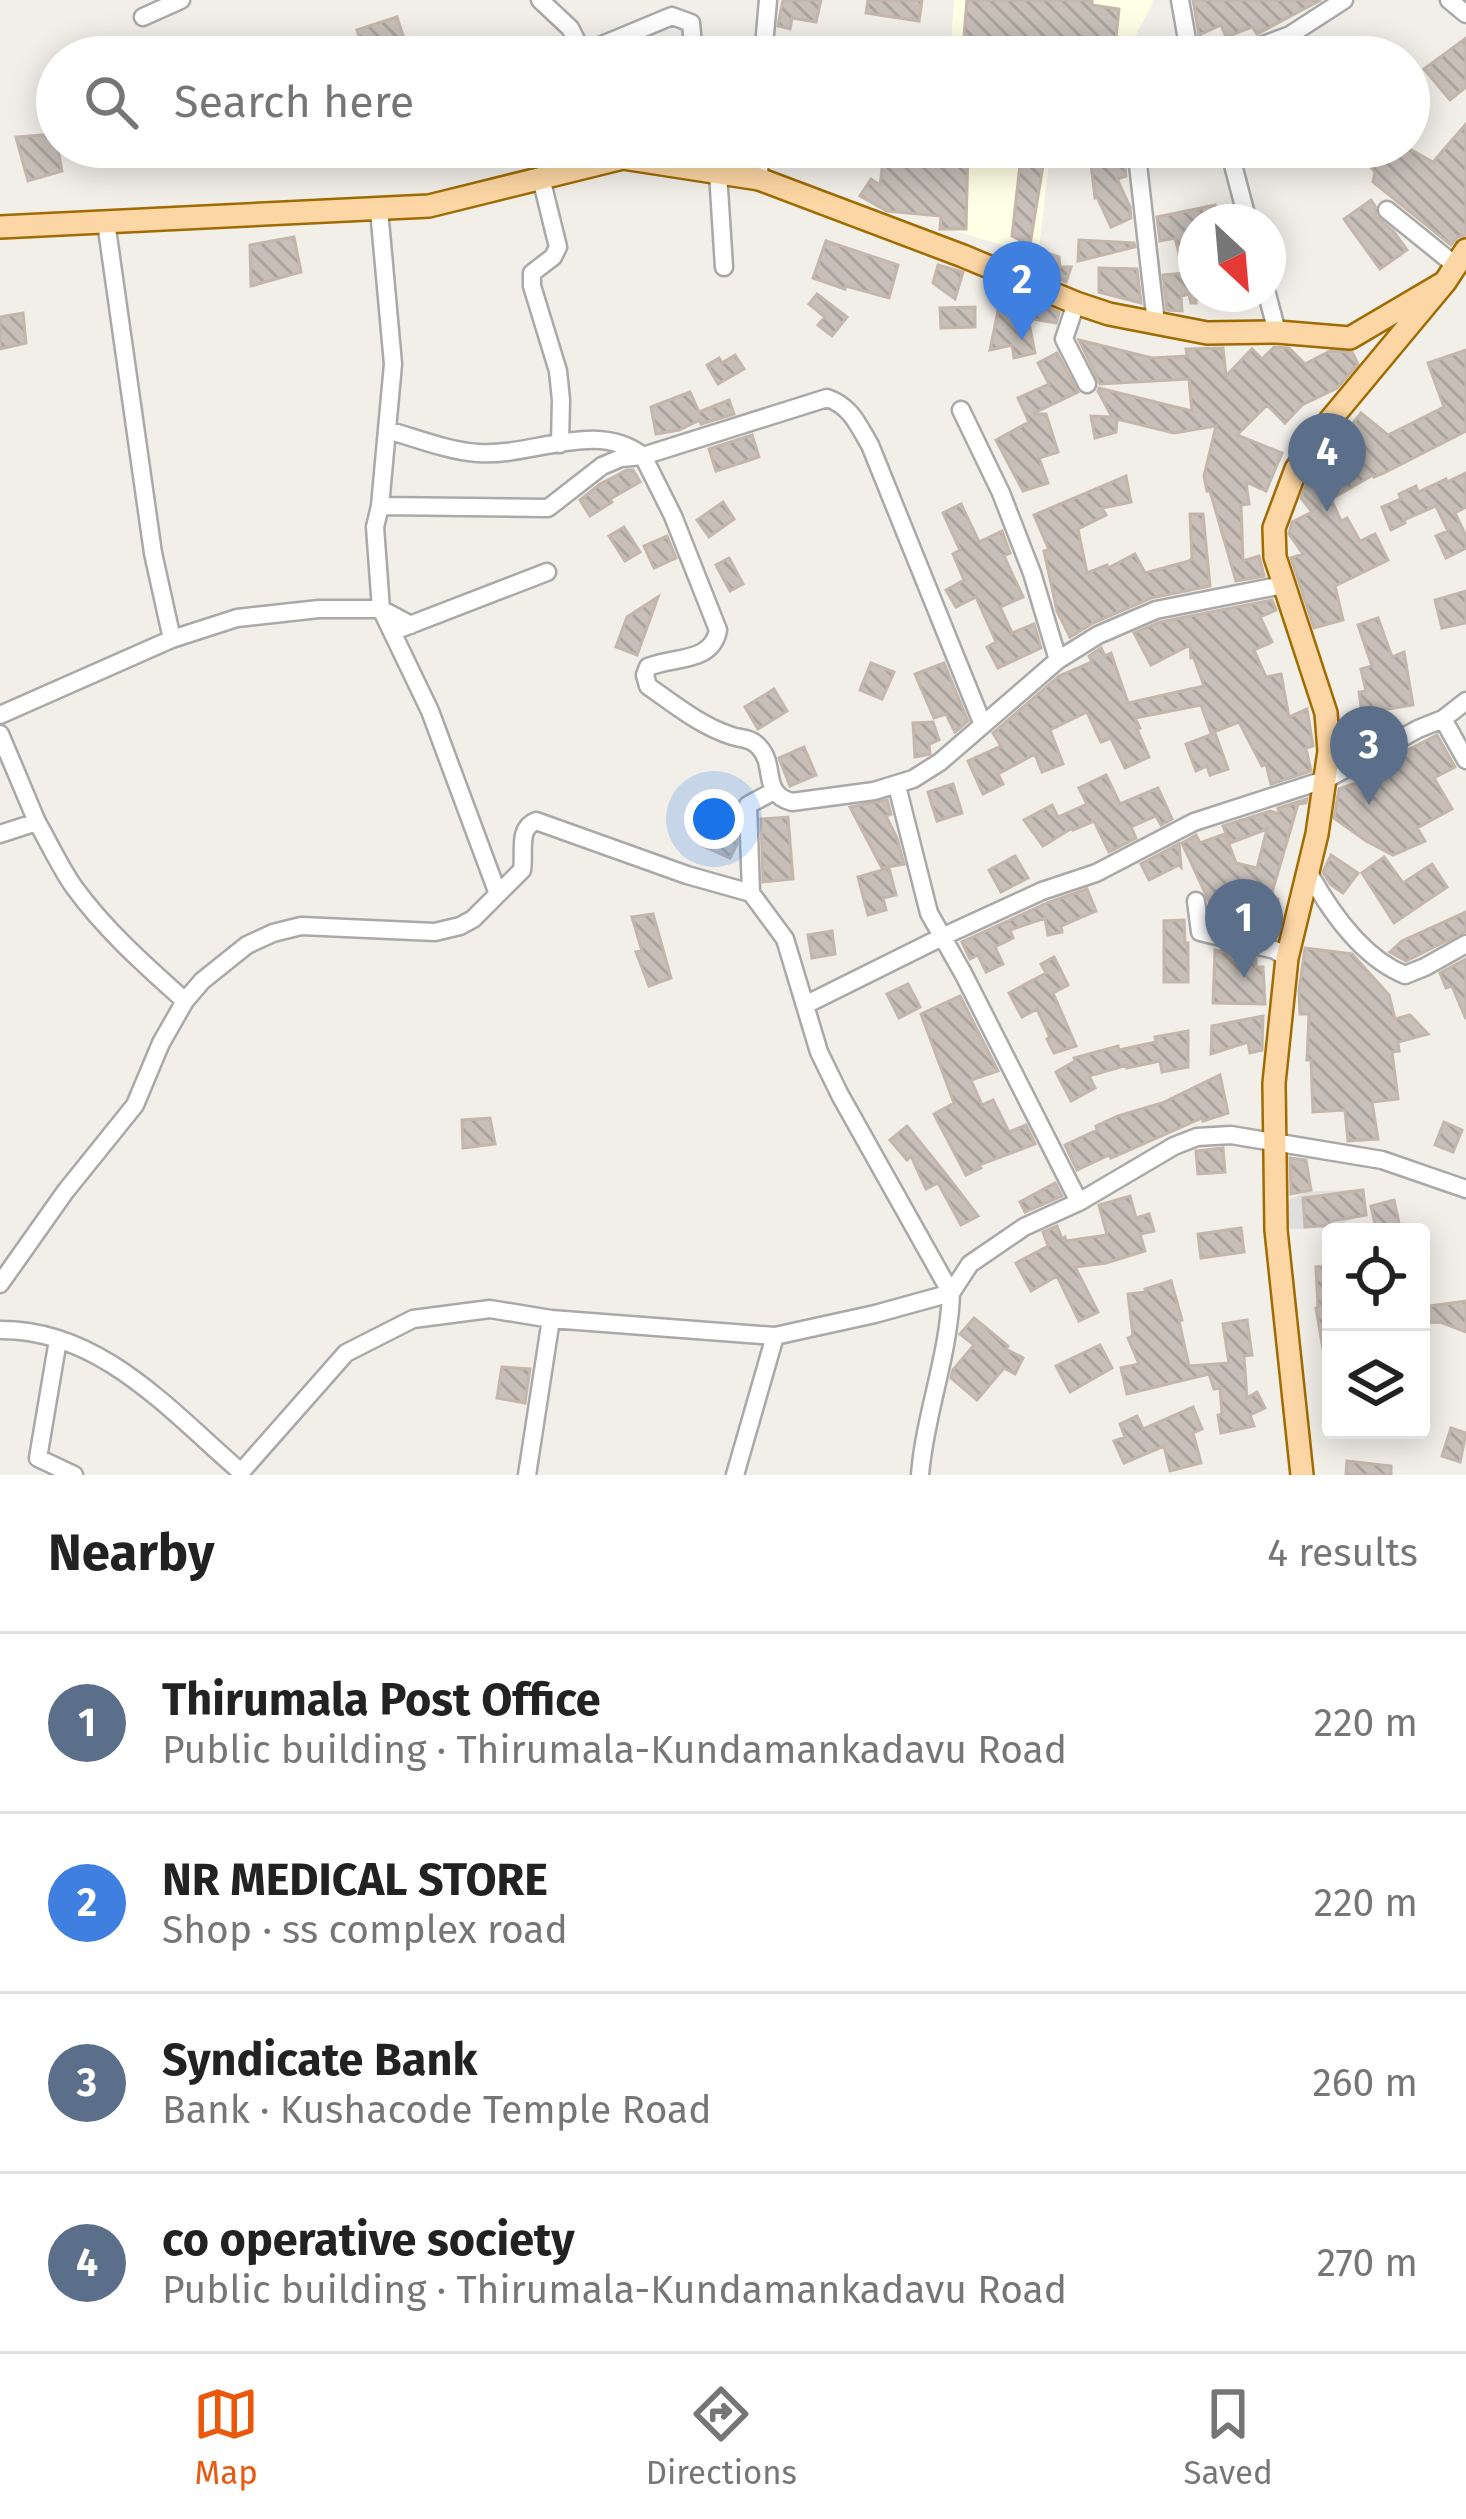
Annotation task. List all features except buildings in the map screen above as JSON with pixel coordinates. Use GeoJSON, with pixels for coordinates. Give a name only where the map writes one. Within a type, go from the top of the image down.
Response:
{"type":"FeatureCollection","features":[{"type":"Feature","properties":{"kind":"main road"},"geometry":{"type":"LineString","coordinates":[[0,227],[429,206],[572,168]]}},
{"type":"Feature","properties":{"kind":"main road"},"geometry":{"type":"LineString","coordinates":[[695,168],[759,179],[1109,314],[1207,333],[1350,338],[1370,342],[1385,354]]}},
{"type":"Feature","properties":{"kind":"main road"},"geometry":{"type":"LineString","coordinates":[[1350,338],[1458,268]]}},
{"type":"Feature","properties":{"kind":"main road"},"geometry":{"type":"LineString","coordinates":[[1302,1475],[1276,1230],[1274,1082],[1286,958],[1309,873],[1329,752],[1326,713],[1275,557],[1274,528],[1296,469],[1331,419],[1458,268]]}},
{"type":"Feature","properties":{"kind":"street"},"geometry":{"type":"LineString","coordinates":[[143,17],[181,0]]}},
{"type":"Feature","properties":{"kind":"street"},"geometry":{"type":"LineString","coordinates":[[540,0],[574,36]]}},
{"type":"Feature","properties":{"kind":"street"},"geometry":{"type":"LineString","coordinates":[[765,36],[768,0]]}},
{"type":"Feature","properties":{"kind":"street"},"geometry":{"type":"LineString","coordinates":[[1180,0],[1186,36]]}},
{"type":"Feature","properties":{"kind":"street"},"geometry":{"type":"LineString","coordinates":[[1287,36],[1344,0]]}},
{"type":"Feature","properties":{"kind":"street"},"geometry":{"type":"LineString","coordinates":[[1450,0],[1466,14]]}},
{"type":"Feature","properties":{"kind":"street"},"geometry":{"type":"LineString","coordinates":[[627,36],[672,16],[691,23],[692,36]]}},
{"type":"Feature","properties":{"kind":"street"},"geometry":{"type":"LineString","coordinates":[[717,168],[724,267]]}},
{"type":"Feature","properties":{"kind":"street"},"geometry":{"type":"LineString","coordinates":[[759,168],[759,179]]}},
{"type":"Feature","properties":{"kind":"street"},"geometry":{"type":"LineString","coordinates":[[1138,168],[1156,323]]}},
{"type":"Feature","properties":{"kind":"street"},"geometry":{"type":"LineString","coordinates":[[1234,168],[1243,204]]}},
{"type":"Feature","properties":{"kind":"street"},"geometry":{"type":"LineString","coordinates":[[541,178],[558,248],[554,257],[532,273],[532,286],[558,371],[560,444]]}},
{"type":"Feature","properties":{"kind":"street"},"geometry":{"type":"LineString","coordinates":[[379,210],[393,364],[375,526],[381,609],[430,711],[498,895]]}},
{"type":"Feature","properties":{"kind":"street"},"geometry":{"type":"LineString","coordinates":[[1387,211],[1458,268]]}},
{"type":"Feature","properties":{"kind":"street"},"geometry":{"type":"LineString","coordinates":[[106,222],[149,531],[172,639]]}},
{"type":"Feature","properties":{"kind":"street"},"geometry":{"type":"LineString","coordinates":[[1076,304],[1064,339],[1087,384]]}},
{"type":"Feature","properties":{"kind":"street"},"geometry":{"type":"LineString","coordinates":[[1271,312],[1276,332]]}},
{"type":"Feature","properties":{"kind":"street"},"geometry":{"type":"LineString","coordinates":[[380,506],[548,508],[602,466],[621,458],[643,456],[827,398],[850,410],[870,445],[983,725]]}},
{"type":"Feature","properties":{"kind":"street"},"geometry":{"type":"LineString","coordinates":[[961,410],[1032,573],[1058,661]]}},
{"type":"Feature","properties":{"kind":"street"},"geometry":{"type":"LineString","coordinates":[[387,430],[477,454],[596,438],[633,447],[643,456],[673,516],[718,630],[716,644],[707,652],[648,667],[648,686],[698,721],[759,747],[774,791],[792,802],[897,785],[940,762],[1058,661],[1098,635],[1156,610],[1283,585]]}},
{"type":"Feature","properties":{"kind":"street"},"geometry":{"type":"LineString","coordinates":[[392,632],[547,572]]}},
{"type":"Feature","properties":{"kind":"street"},"geometry":{"type":"LineString","coordinates":[[0,715],[172,639],[237,617],[381,609],[411,625]]}},
{"type":"Feature","properties":{"kind":"street"},"geometry":{"type":"LineString","coordinates":[[805,1005],[1042,891],[1096,873],[1194,822],[1327,779],[1444,719],[1466,701]]}},
{"type":"Feature","properties":{"kind":"street"},"geometry":{"type":"LineString","coordinates":[[1444,719],[1466,760]]}},
{"type":"Feature","properties":{"kind":"street"},"geometry":{"type":"LineString","coordinates":[[0,734],[37,822],[71,883],[123,946],[184,1001]]}},
{"type":"Feature","properties":{"kind":"street"},"geometry":{"type":"LineString","coordinates":[[897,785],[929,914],[1079,1202]]}},
{"type":"Feature","properties":{"kind":"street"},"geometry":{"type":"LineString","coordinates":[[774,791],[748,805],[751,893],[785,939],[819,1052],[839,1095],[951,1293],[950,1326],[934,1406],[923,1434],[920,1475]]}},
{"type":"Feature","properties":{"kind":"street"},"geometry":{"type":"LineString","coordinates":[[0,1284],[135,1105],[184,1001],[247,945],[301,926],[435,932],[460,926],[522,870],[525,828],[536,821],[751,893]]}},
{"type":"Feature","properties":{"kind":"street"},"geometry":{"type":"LineString","coordinates":[[0,834],[37,822]]}},
{"type":"Feature","properties":{"kind":"street"},"geometry":{"type":"LineString","coordinates":[[1309,873],[1331,912],[1387,968],[1405,974],[1466,944]]}},
{"type":"Feature","properties":{"kind":"street"},"geometry":{"type":"LineString","coordinates":[[1196,901],[1200,932],[1275,950],[1286,958]]}},
{"type":"Feature","properties":{"kind":"street"},"geometry":{"type":"LineString","coordinates":[[0,1330],[58,1340],[99,1355],[135,1378],[240,1474],[346,1353],[413,1319],[490,1309],[550,1319],[776,1336],[875,1315],[951,1293],[970,1264],[1024,1227],[1197,1137],[1231,1135],[1382,1160],[1466,1190]]}},
{"type":"Feature","properties":{"kind":"street"},"geometry":{"type":"LineString","coordinates":[[527,1475],[550,1319]]}},
{"type":"Feature","properties":{"kind":"street"},"geometry":{"type":"LineString","coordinates":[[735,1475],[776,1336]]}},
{"type":"Feature","properties":{"kind":"street"},"geometry":{"type":"LineString","coordinates":[[58,1340],[38,1458],[74,1475]]}},
{"type":"Feature","properties":{"kind":"shaded area"},"geometry":{"type":"Polygon","coordinates":[[[954,0],[1153,3],[1135,36],[951,36],[954,0]]]}},
{"type":"Feature","properties":{"kind":"shaded area"},"geometry":{"type":"Polygon","coordinates":[[[943,168],[1048,168],[1038,256],[939,226],[943,168]]]}},
{"type":"Feature","properties":{"kind":"shaded area"},"geometry":{"type":"Polygon","coordinates":[[[1364,1189],[1366,1214],[1344,1223],[1322,1223],[1322,1228],[1288,1229],[1287,1201],[1306,1192],[1364,1189]]]}},
{"type":"Feature","properties":{"kind":"place","name":"NR MEDICAL STORE"},"geometry":{"type":"Point","coordinates":[1022,340]}},
{"type":"Feature","properties":{"kind":"place","name":"co operative society"},"geometry":{"type":"Point","coordinates":[1327,512]}},
{"type":"Feature","properties":{"kind":"place","name":"Syndicate Bank"},"geometry":{"type":"Point","coordinates":[1369,805]}},
{"type":"Feature","properties":{"kind":"place","name":"Thirumala Post Office"},"geometry":{"type":"Point","coordinates":[1244,978]}}]}
